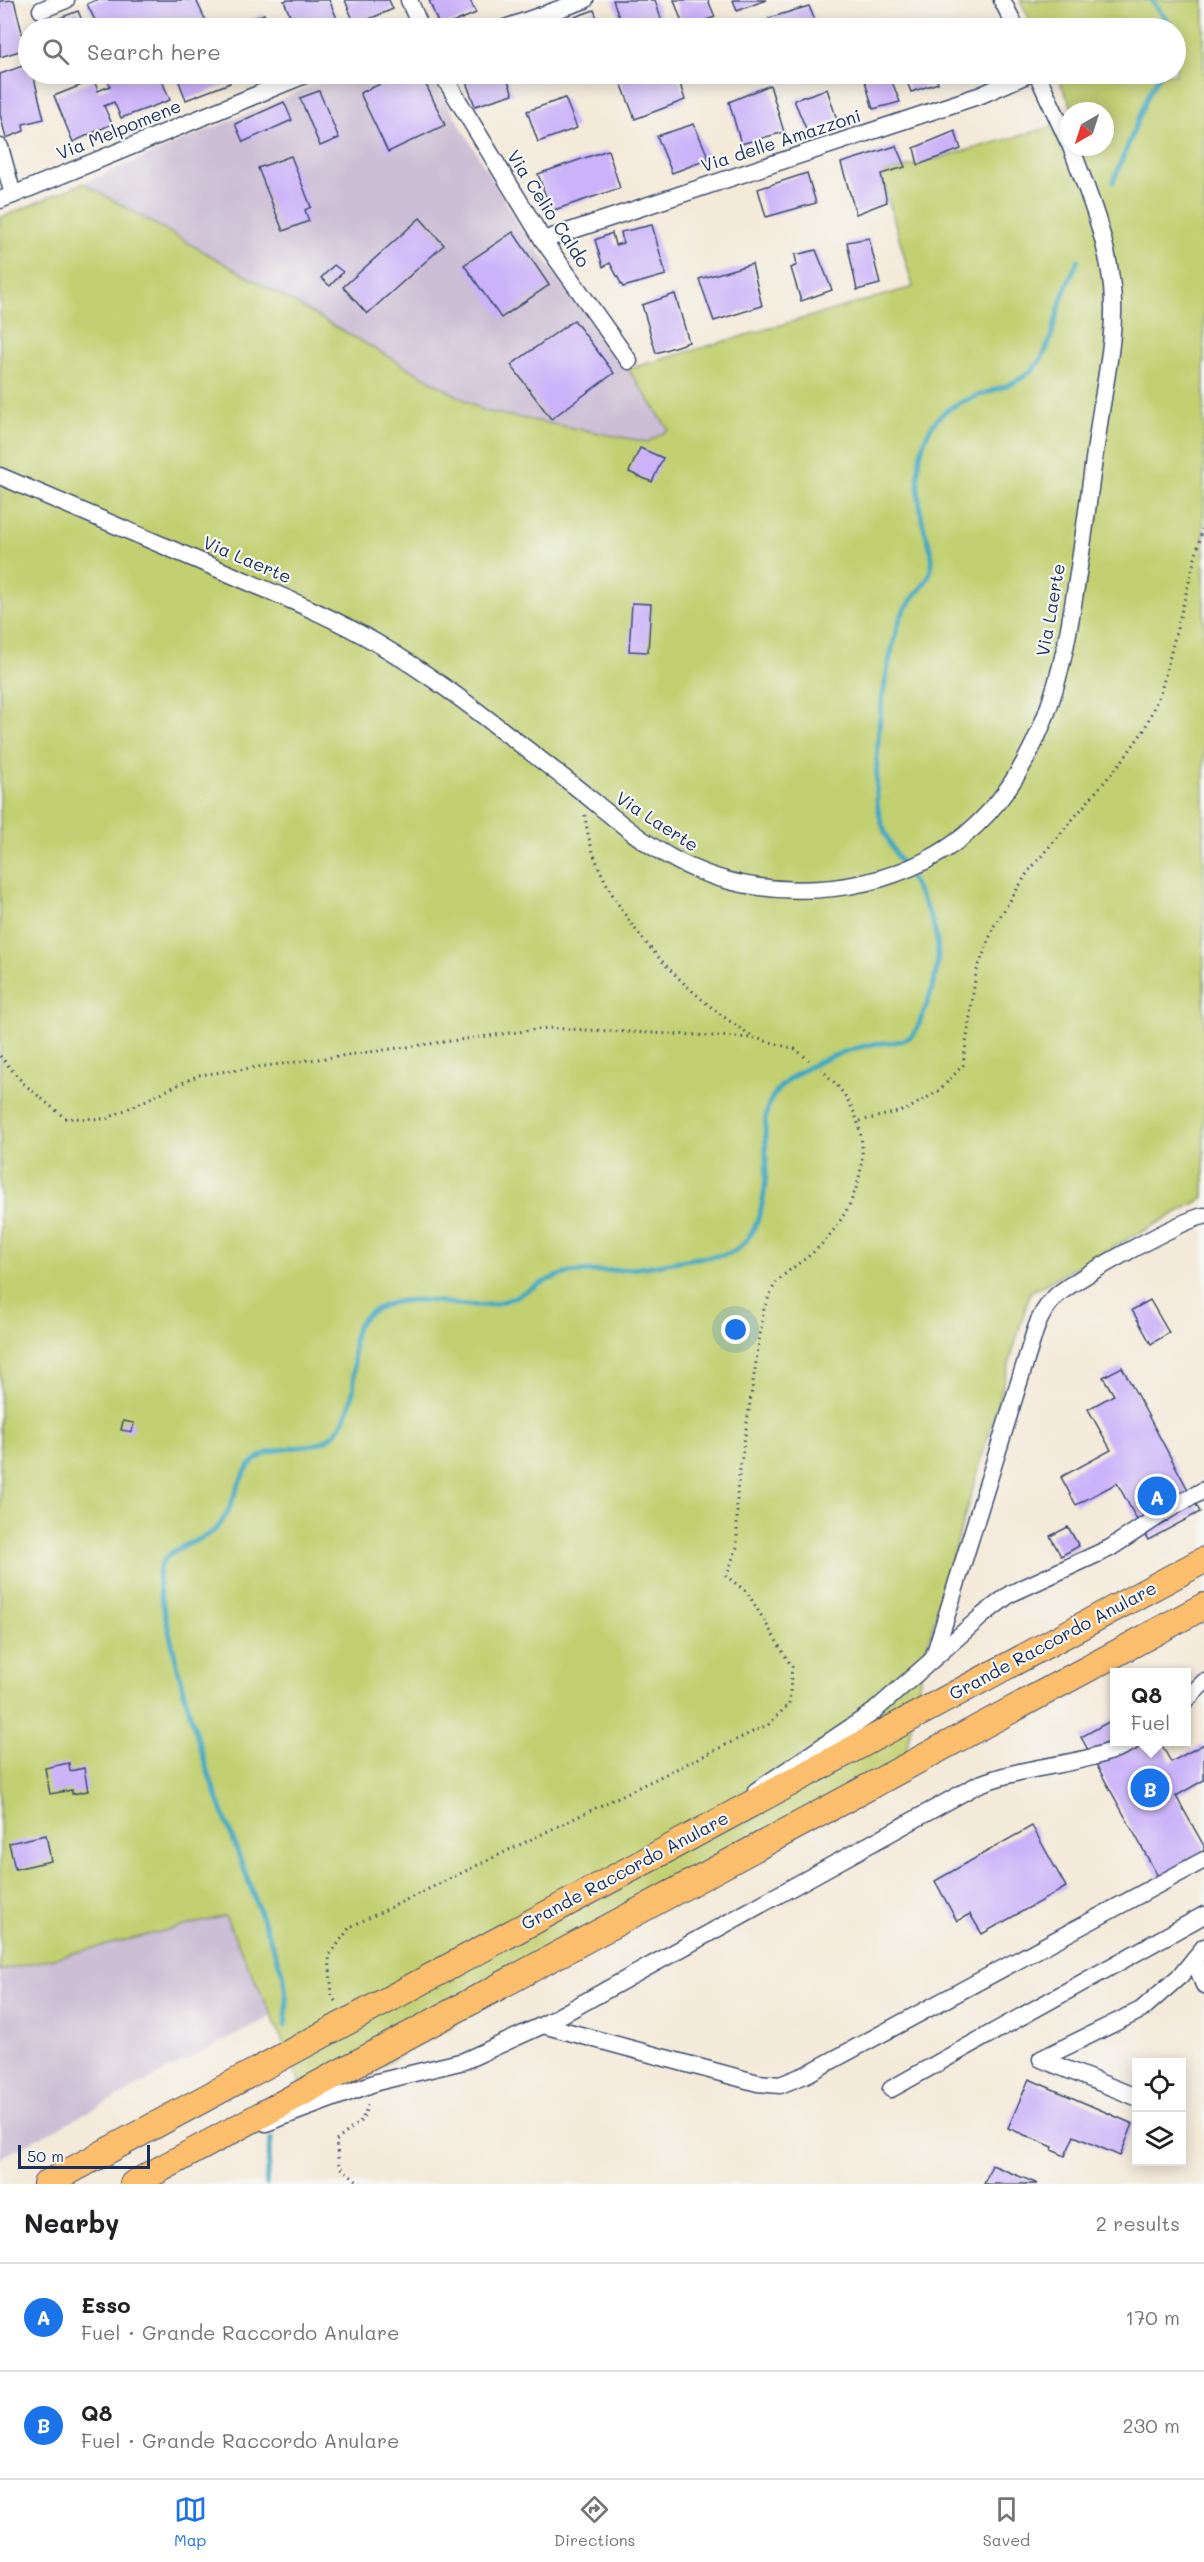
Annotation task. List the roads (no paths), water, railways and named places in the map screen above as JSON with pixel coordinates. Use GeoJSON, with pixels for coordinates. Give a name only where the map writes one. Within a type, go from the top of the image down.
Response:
{"type":"FeatureCollection","features":[{"type":"Feature","properties":{"kind":"highway","name":"Grande Raccordo Anulare"},"geometry":{"type":"LineString","coordinates":[[46,2184],[1204,1560]]}},
{"type":"Feature","properties":{"kind":"highway"},"geometry":{"type":"LineString","coordinates":[[134,2184],[1204,1606]]}},
{"type":"Feature","properties":{"kind":"street"},"geometry":{"type":"LineString","coordinates":[[41,10],[66,0]]}},
{"type":"Feature","properties":{"kind":"street"},"geometry":{"type":"LineString","coordinates":[[409,0],[415,18]]}},
{"type":"Feature","properties":{"kind":"street"},"geometry":{"type":"LineString","coordinates":[[534,18],[585,0]]}},
{"type":"Feature","properties":{"kind":"street"},"geometry":{"type":"LineString","coordinates":[[1002,0],[1011,18]]}},
{"type":"Feature","properties":{"kind":"street","name":"Via Melpomene"},"geometry":{"type":"LineString","coordinates":[[7,197],[283,84]]}},
{"type":"Feature","properties":{"kind":"street","name":"Via Celio Caldo"},"geometry":{"type":"LineString","coordinates":[[448,84],[543,240],[629,361]]}},
{"type":"Feature","properties":{"kind":"street","name":"Via delle Amazzoni"},"geometry":{"type":"LineString","coordinates":[[543,240],[981,95],[1006,84]]}},
{"type":"Feature","properties":{"kind":"street"},"geometry":{"type":"LineString","coordinates":[[1042,84],[1060,124]]}},
{"type":"Feature","properties":{"kind":"street"},"geometry":{"type":"LineString","coordinates":[[0,147],[7,197]]}},
{"type":"Feature","properties":{"kind":"street","name":"Via Laerte"},"geometry":{"type":"LineString","coordinates":[[0,476],[290,600],[354,630],[436,681],[583,793],[614,820],[663,853],[719,878],[757,886],[794,890],[831,888],[898,873],[931,858],[957,842],[981,821],[1025,763],[1047,717],[1065,648],[1109,352],[1113,302],[1110,274],[1100,229],[1074,156]]}},
{"type":"Feature","properties":{"kind":"street"},"geometry":{"type":"LineString","coordinates":[[933,1658],[1035,1331],[1048,1305],[1068,1287],[1183,1222],[1204,1216]]}},
{"type":"Feature","properties":{"kind":"street"},"geometry":{"type":"LineString","coordinates":[[709,1826],[793,1764],[872,1713],[933,1658],[1010,1594],[1110,1548],[1168,1510],[1204,1490]]}},
{"type":"Feature","properties":{"kind":"street"},"geometry":{"type":"LineString","coordinates":[[1191,1695],[1204,1682]]}},
{"type":"Feature","properties":{"kind":"street"},"geometry":{"type":"LineString","coordinates":[[206,2145],[377,2082],[464,2061],[543,2025],[977,1785],[1017,1771],[1098,1755],[1122,1746]]}},
{"type":"Feature","properties":{"kind":"street"},"geometry":{"type":"LineString","coordinates":[[543,2025],[758,2083],[780,2085],[805,2075],[1204,1860]]}},
{"type":"Feature","properties":{"kind":"street"},"geometry":{"type":"LineString","coordinates":[[891,2089],[1204,1915]]}},
{"type":"Feature","properties":{"kind":"street"},"geometry":{"type":"LineString","coordinates":[[1199,1953],[1204,1984]]}},
{"type":"Feature","properties":{"kind":"street"},"geometry":{"type":"LineString","coordinates":[[1132,2095],[1041,2059],[1141,2010],[1181,1975],[1199,1953]]}},
{"type":"Feature","properties":{"kind":"waterway"},"geometry":{"type":"LineString","coordinates":[[1151,0],[1165,18]]}},
{"type":"Feature","properties":{"kind":"waterway"},"geometry":{"type":"LineString","coordinates":[[1113,182],[1154,84]]}},
{"type":"Feature","properties":{"kind":"waterway"},"geometry":{"type":"LineString","coordinates":[[285,2026],[287,2007],[284,1977],[206,1767],[182,1686],[161,1597],[158,1578],[160,1567],[170,1553],[216,1529],[223,1520],[246,1470],[253,1462],[271,1452],[322,1442],[335,1433],[345,1418],[351,1400],[356,1331],[359,1323],[375,1309],[413,1300],[487,1305],[509,1299],[570,1273],[638,1268],[722,1255],[736,1250],[752,1232],[761,1208],[766,1170],[766,1113],[778,1090],[816,1063],[846,1051],[907,1039],[916,1030],[936,974],[938,955],[936,938],[932,921],[892,848],[879,815],[877,754],[884,687],[899,622],[906,607],[927,580],[932,563],[919,495],[920,455],[932,426],[943,413],[957,404],[1020,379],[1033,369],[1052,335],[1062,297],[1078,260]]}},
{"type":"Feature","properties":{"kind":"waterway"},"geometry":{"type":"LineString","coordinates":[[266,2184],[271,2139]]}},
{"type":"Feature","properties":{"kind":"place","name":"Esso"},"geometry":{"type":"Point","coordinates":[1157,1496]}},
{"type":"Feature","properties":{"kind":"place","name":"Q8"},"geometry":{"type":"Point","coordinates":[1150,1788]}}]}
